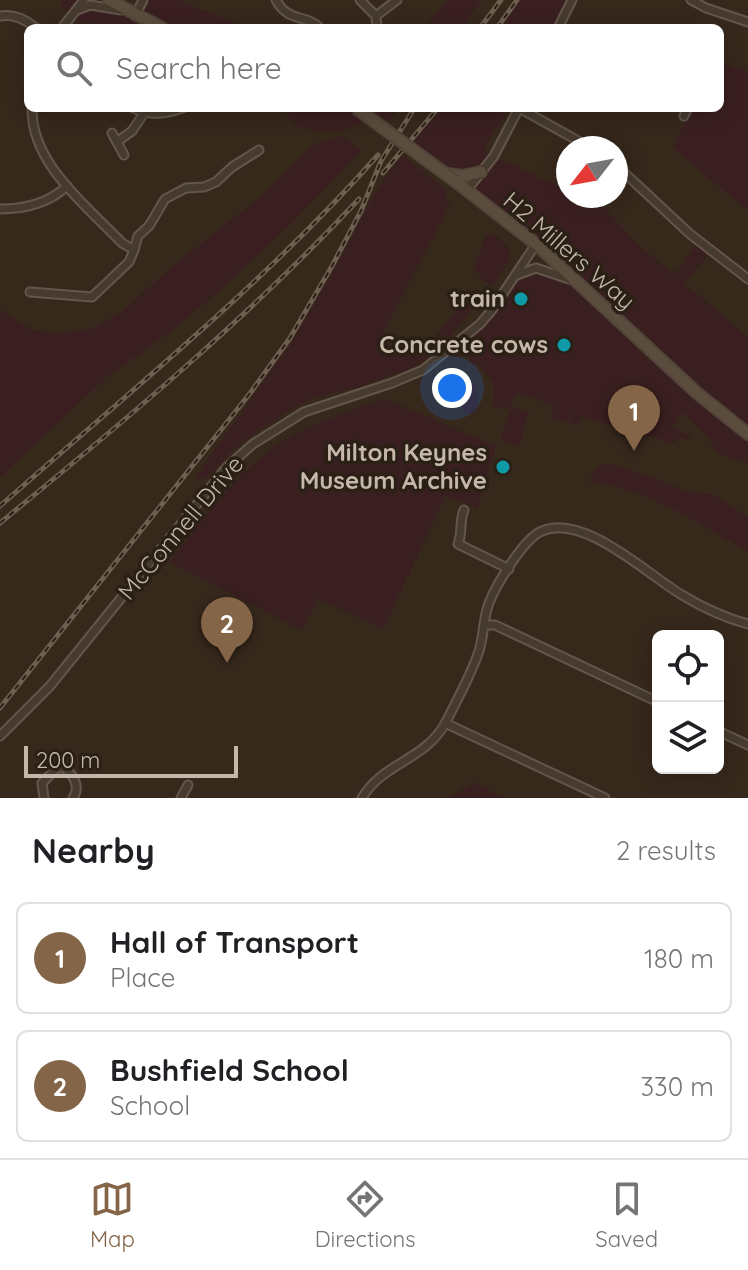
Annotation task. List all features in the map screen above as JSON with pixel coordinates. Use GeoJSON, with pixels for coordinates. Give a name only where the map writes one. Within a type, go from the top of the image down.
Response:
{"type":"FeatureCollection","features":[{"type":"Feature","properties":{"kind":"street"},"geometry":{"type":"LineString","coordinates":[[65,24],[84,0]]}},
{"type":"Feature","properties":{"kind":"street"},"geometry":{"type":"LineString","coordinates":[[109,0],[153,24]]}},
{"type":"Feature","properties":{"kind":"street"},"geometry":{"type":"LineString","coordinates":[[131,14],[143,0]]}},
{"type":"Feature","properties":{"kind":"street"},"geometry":{"type":"LineString","coordinates":[[276,0],[281,9],[297,19],[316,24]]}},
{"type":"Feature","properties":{"kind":"street"},"geometry":{"type":"LineString","coordinates":[[360,0],[376,16],[377,24]]}},
{"type":"Feature","properties":{"kind":"street"},"geometry":{"type":"LineString","coordinates":[[376,16],[397,0]]}},
{"type":"Feature","properties":{"kind":"street"},"geometry":{"type":"LineString","coordinates":[[561,24],[572,0]]}},
{"type":"Feature","properties":{"kind":"street"},"geometry":{"type":"LineString","coordinates":[[691,0],[748,22]]}},
{"type":"Feature","properties":{"kind":"street"},"geometry":{"type":"LineString","coordinates":[[77,10],[99,5],[131,14]]}},
{"type":"Feature","properties":{"kind":"street"},"geometry":{"type":"LineString","coordinates":[[0,16],[22,18],[30,24]]}},
{"type":"Feature","properties":{"kind":"street"},"geometry":{"type":"LineString","coordinates":[[33,112],[37,140],[51,166],[122,243],[134,250]]}},
{"type":"Feature","properties":{"kind":"street"},"geometry":{"type":"LineString","coordinates":[[118,141],[132,131],[144,113],[168,112]]}},
{"type":"Feature","properties":{"kind":"street","name":"H2 Millers Way"},"geometry":{"type":"LineString","coordinates":[[361,112],[536,244],[712,405],[748,434]]}},
{"type":"Feature","properties":{"kind":"street"},"geometry":{"type":"LineString","coordinates":[[467,190],[494,156],[517,112]]}},
{"type":"Feature","properties":{"kind":"street"},"geometry":{"type":"LineString","coordinates":[[526,112],[569,136]]}},
{"type":"Feature","properties":{"kind":"street"},"geometry":{"type":"LineString","coordinates":[[112,133],[124,155]]}},
{"type":"Feature","properties":{"kind":"street"},"geometry":{"type":"LineString","coordinates":[[30,292],[92,297],[129,262],[138,236],[149,226],[165,199],[186,188],[204,187],[216,182],[232,167],[259,150]]}},
{"type":"Feature","properties":{"kind":"street"},"geometry":{"type":"LineString","coordinates":[[445,173],[463,176],[481,172]]}},
{"type":"Feature","properties":{"kind":"street"},"geometry":{"type":"LineString","coordinates":[[628,176],[690,234],[748,279]]}},
{"type":"Feature","properties":{"kind":"street"},"geometry":{"type":"LineString","coordinates":[[0,209],[15,209],[49,200],[67,186]]}},
{"type":"Feature","properties":{"kind":"street","name":"McConnell Drive"},"geometry":{"type":"LineString","coordinates":[[0,736],[50,686],[227,467],[253,444],[304,412],[423,370],[480,324],[536,244]]}},
{"type":"Feature","properties":{"kind":"street"},"geometry":{"type":"LineString","coordinates":[[511,279],[536,268],[582,285]]}},
{"type":"Feature","properties":{"kind":"street"},"geometry":{"type":"LineString","coordinates":[[464,510],[460,519],[463,532],[458,544],[509,569]]}},
{"type":"Feature","properties":{"kind":"street"},"geometry":{"type":"LineString","coordinates":[[362,798],[369,785],[386,771],[426,749],[445,723],[475,661],[488,604],[526,543],[542,531],[571,530],[593,537],[682,595],[748,624]]}},
{"type":"Feature","properties":{"kind":"street"},"geometry":{"type":"LineString","coordinates":[[484,625],[495,625],[652,699]]}},
{"type":"Feature","properties":{"kind":"street"},"geometry":{"type":"LineString","coordinates":[[445,723],[605,798]]}},
{"type":"Feature","properties":{"kind":"street"},"geometry":{"type":"LineString","coordinates":[[724,734],[748,745]]}},
{"type":"Feature","properties":{"kind":"street"},"geometry":{"type":"LineString","coordinates":[[44,798],[42,783],[62,767],[77,784],[78,790],[73,798]]}},
{"type":"Feature","properties":{"kind":"street"},"geometry":{"type":"LineString","coordinates":[[181,798],[188,785]]}},
{"type":"Feature","properties":{"kind":"shaded area"},"geometry":{"type":"Polygon","coordinates":[[[61,0],[84,0],[78,8],[90,5],[134,15],[143,0],[177,0],[239,24],[81,23],[62,7],[61,0]]]}},
{"type":"Feature","properties":{"kind":"shaded area"},"geometry":{"type":"Polygon","coordinates":[[[448,0],[482,0],[464,24],[427,24],[448,0]]]}},
{"type":"Feature","properties":{"kind":"shaded area"},"geometry":{"type":"Polygon","coordinates":[[[520,0],[574,0],[559,24],[503,24],[520,0]]]}},
{"type":"Feature","properties":{"kind":"shaded area"},"geometry":{"type":"Polygon","coordinates":[[[724,64],[748,71],[748,211],[672,147],[692,112],[724,112],[724,64]]]}},
{"type":"Feature","properties":{"kind":"shaded area"},"geometry":{"type":"Polygon","coordinates":[[[285,112],[368,112],[358,125],[343,131],[316,131],[297,126],[285,112]]]}},
{"type":"Feature","properties":{"kind":"shaded area"},"geometry":{"type":"Polygon","coordinates":[[[375,112],[396,112],[389,121],[375,112]]]}},
{"type":"Feature","properties":{"kind":"shaded area"},"geometry":{"type":"Polygon","coordinates":[[[436,112],[506,112],[484,149],[556,185],[556,208],[604,208],[640,246],[672,273],[681,268],[697,242],[711,252],[684,283],[748,337],[748,463],[716,452],[707,436],[681,412],[678,421],[671,427],[692,436],[687,440],[680,437],[673,443],[581,417],[578,426],[569,422],[570,414],[567,423],[551,419],[553,405],[517,393],[508,410],[493,405],[495,387],[478,363],[473,365],[468,355],[476,348],[464,356],[456,344],[480,324],[511,279],[536,268],[578,283],[408,144],[436,112]]]}},
{"type":"Feature","properties":{"kind":"shaded area"},"geometry":{"type":"Polygon","coordinates":[[[343,136],[362,150],[291,224],[170,332],[108,376],[0,477],[0,308],[33,330],[59,334],[93,328],[122,312],[169,269],[259,198],[314,144],[343,136]]]}},
{"type":"Feature","properties":{"kind":"shaded area"},"geometry":{"type":"Polygon","coordinates":[[[402,155],[447,190],[446,198],[450,205],[379,340],[418,357],[470,295],[477,295],[479,299],[441,350],[408,369],[359,387],[313,398],[240,444],[204,480],[196,476],[293,340],[376,191],[402,155]]]}},
{"type":"Feature","properties":{"kind":"shaded area"},"geometry":{"type":"Polygon","coordinates":[[[493,233],[507,246],[511,257],[493,285],[485,283],[474,267],[486,236],[493,233]]]}},
{"type":"Feature","properties":{"kind":"shaded area"},"geometry":{"type":"Polygon","coordinates":[[[473,383],[478,398],[473,414],[463,411],[462,406],[448,403],[446,406],[438,402],[441,397],[473,383]]]}},
{"type":"Feature","properties":{"kind":"shaded area"},"geometry":{"type":"Polygon","coordinates":[[[385,399],[496,446],[477,509],[446,495],[383,629],[319,599],[301,630],[170,562],[226,492],[257,460],[315,424],[385,399]]]}},
{"type":"Feature","properties":{"kind":"shaded area"},"geometry":{"type":"Polygon","coordinates":[[[512,407],[529,411],[519,446],[500,440],[512,407]]]}},
{"type":"Feature","properties":{"kind":"shaded area"},"geometry":{"type":"Polygon","coordinates":[[[604,464],[613,464],[690,492],[713,495],[748,517],[748,551],[648,497],[607,484],[588,482],[595,470],[604,464]]]}},
{"type":"Feature","properties":{"kind":"shaded area"},"geometry":{"type":"Polygon","coordinates":[[[474,782],[504,798],[449,798],[474,782]]]}},
{"type":"Feature","properties":{"kind":"railway"},"geometry":{"type":"LineString","coordinates":[[483,24],[501,0]]}},
{"type":"Feature","properties":{"kind":"railway"},"geometry":{"type":"LineString","coordinates":[[500,24],[517,0]]}},
{"type":"Feature","properties":{"kind":"railway"},"geometry":{"type":"LineString","coordinates":[[0,708],[251,392],[290,338],[361,211],[381,161],[412,112]]}},
{"type":"Feature","properties":{"kind":"railway"},"geometry":{"type":"LineString","coordinates":[[383,173],[435,112]]}},
{"type":"Feature","properties":{"kind":"railway"},"geometry":{"type":"LineString","coordinates":[[0,506],[242,293],[378,155]]}},
{"type":"Feature","properties":{"kind":"railway"},"geometry":{"type":"LineString","coordinates":[[0,523],[140,407],[230,326],[359,199]]}},
{"type":"Feature","properties":{"kind":"place","name":"train"},"geometry":{"type":"Point","coordinates":[521,299]}},
{"type":"Feature","properties":{"kind":"place","name":"Concrete cows"},"geometry":{"type":"Point","coordinates":[564,345]}},
{"type":"Feature","properties":{"kind":"place","name":"Hall of Transport"},"geometry":{"type":"Point","coordinates":[634,451]}},
{"type":"Feature","properties":{"kind":"place","name":"Milton Keynes Museum Archive"},"geometry":{"type":"Point","coordinates":[503,467]}},
{"type":"Feature","properties":{"kind":"place","name":"Bushfield School"},"geometry":{"type":"Point","coordinates":[227,663]}}]}
